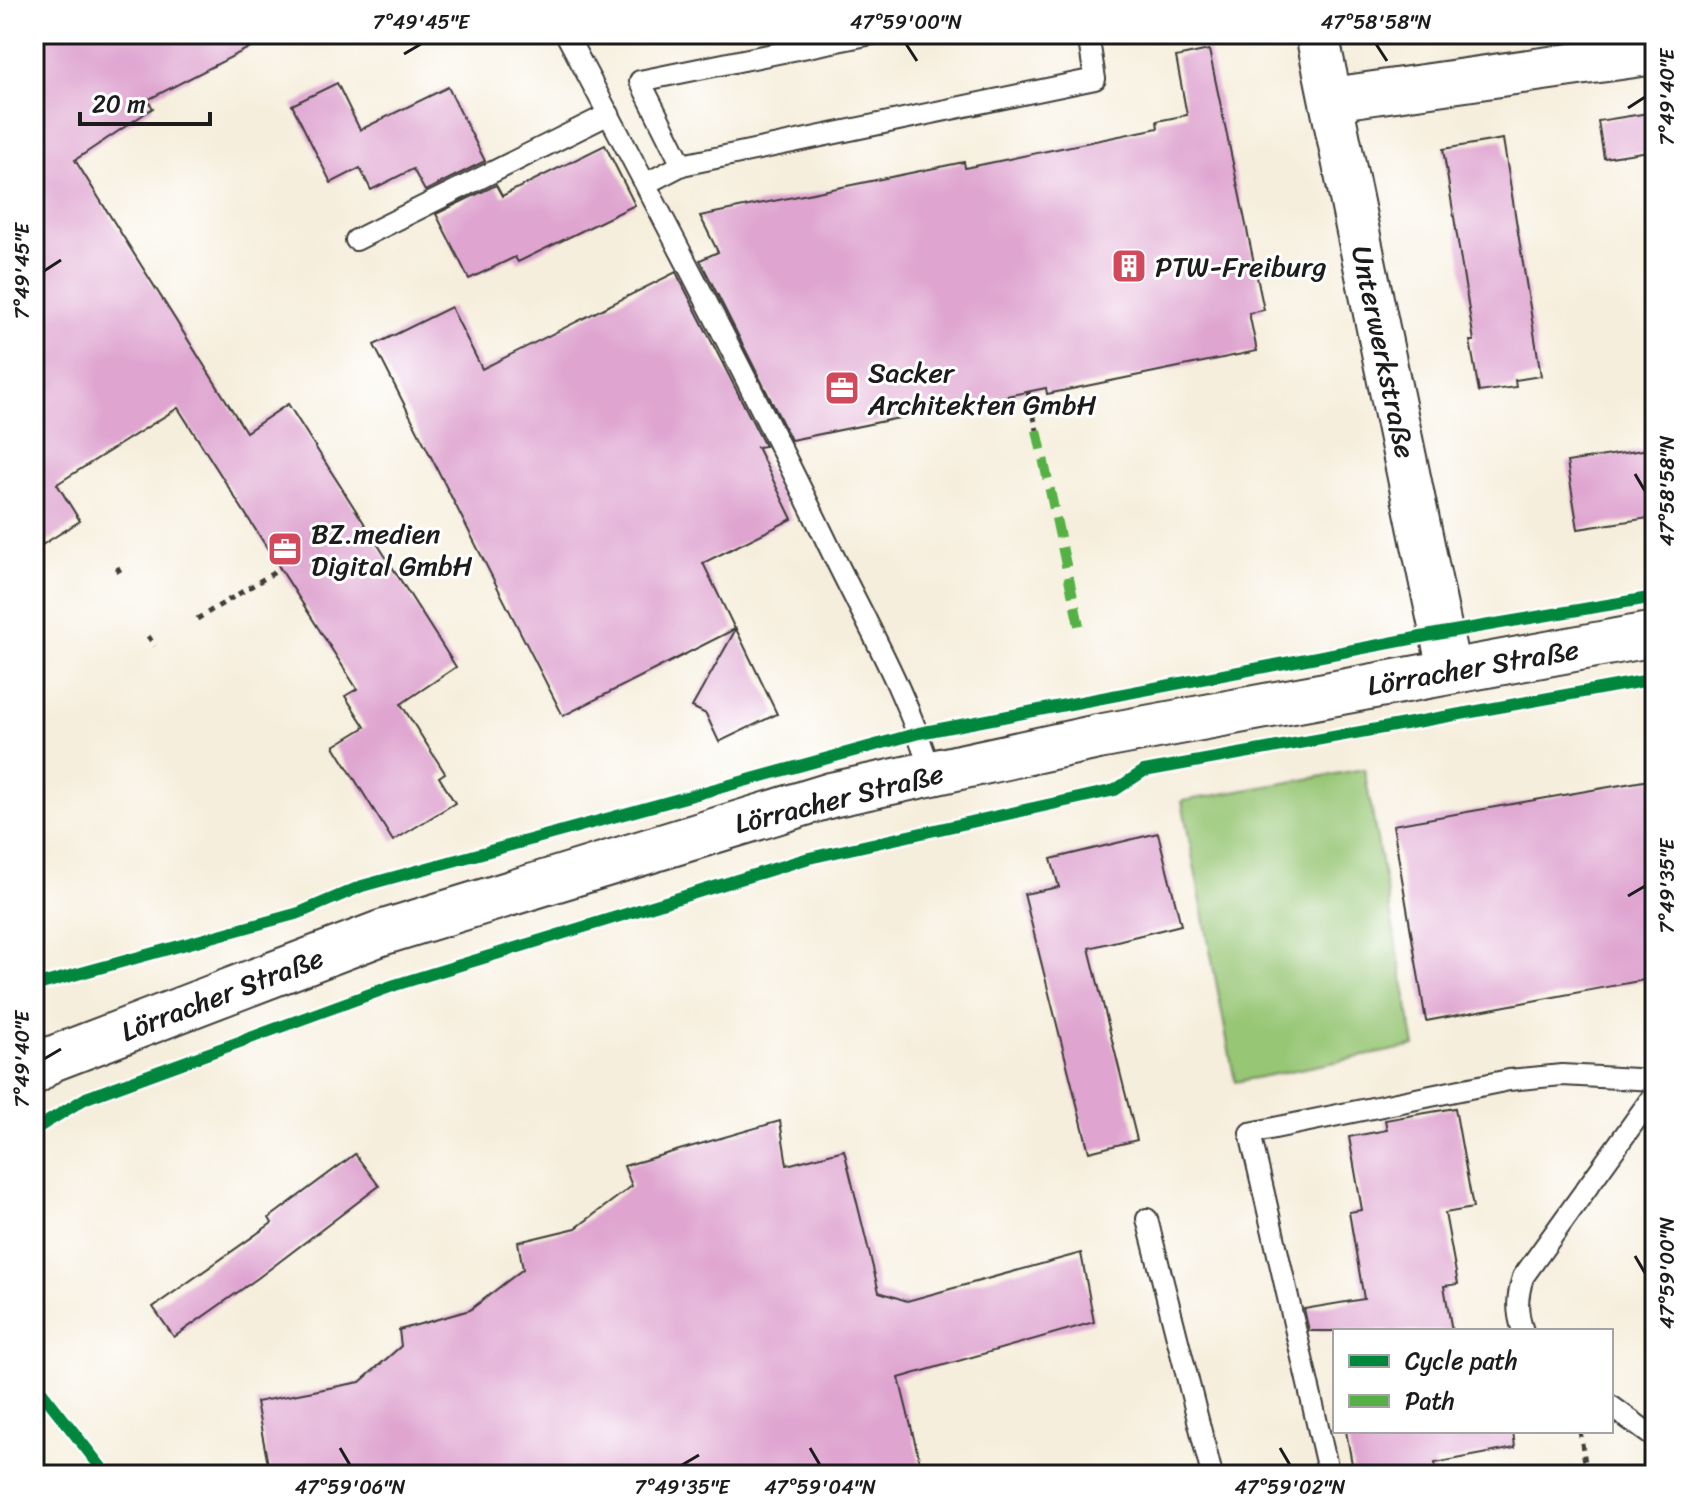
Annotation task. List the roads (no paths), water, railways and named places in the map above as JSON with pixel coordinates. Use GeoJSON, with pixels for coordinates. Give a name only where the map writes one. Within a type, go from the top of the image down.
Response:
{"type":"FeatureCollection","features":[{"type":"Feature","properties":{"kind":"street","name":"Unterwerkstraße"},"geometry":{"type":"LineString","coordinates":[[1317,34],[1449,670]]}},
{"type":"Feature","properties":{"kind":"street"},"geometry":{"type":"LineString","coordinates":[[1332,99],[1655,53]]}},
{"type":"Feature","properties":{"kind":"street","name":"Lörracher Straße"},"geometry":{"type":"LineString","coordinates":[[39,1064],[407,924],[831,795],[1098,737],[1655,634]]}},
{"type":"Feature","properties":{"kind":"lane"},"geometry":{"type":"LineString","coordinates":[[566,34],[647,183],[814,516],[919,733],[931,774]]}},
{"type":"Feature","properties":{"kind":"lane"},"geometry":{"type":"LineString","coordinates":[[682,165],[640,81],[872,34]]}},
{"type":"Feature","properties":{"kind":"lane"},"geometry":{"type":"LineString","coordinates":[[647,183],[682,165],[1095,79],[1088,34]]}},
{"type":"Feature","properties":{"kind":"lane"},"geometry":{"type":"LineString","coordinates":[[356,240],[609,114]]}},
{"type":"Feature","properties":{"kind":"lane"},"geometry":{"type":"LineString","coordinates":[[1329,1475],[1250,1133],[1509,1080],[1562,1075],[1655,1080]]}},
{"type":"Feature","properties":{"kind":"lane"},"geometry":{"type":"LineString","coordinates":[[1522,1329],[1517,1314],[1523,1277],[1655,1093]]}},
{"type":"Feature","properties":{"kind":"lane"},"geometry":{"type":"LineString","coordinates":[[1147,1219],[1212,1475]]}},
{"type":"Feature","properties":{"kind":"lane"},"geometry":{"type":"LineString","coordinates":[[1613,1407],[1655,1438]]}},
{"type":"Feature","properties":{"kind":"place","name":"PTW-Freiburg"},"geometry":{"type":"Point","coordinates":[1129,266]}},
{"type":"Feature","properties":{"kind":"place","name":"Sacker Architekten GmbH"},"geometry":{"type":"Point","coordinates":[842,388]}},
{"type":"Feature","properties":{"kind":"place","name":"BZ.medien Digital GmbH"},"geometry":{"type":"Point","coordinates":[285,549]}}]}
